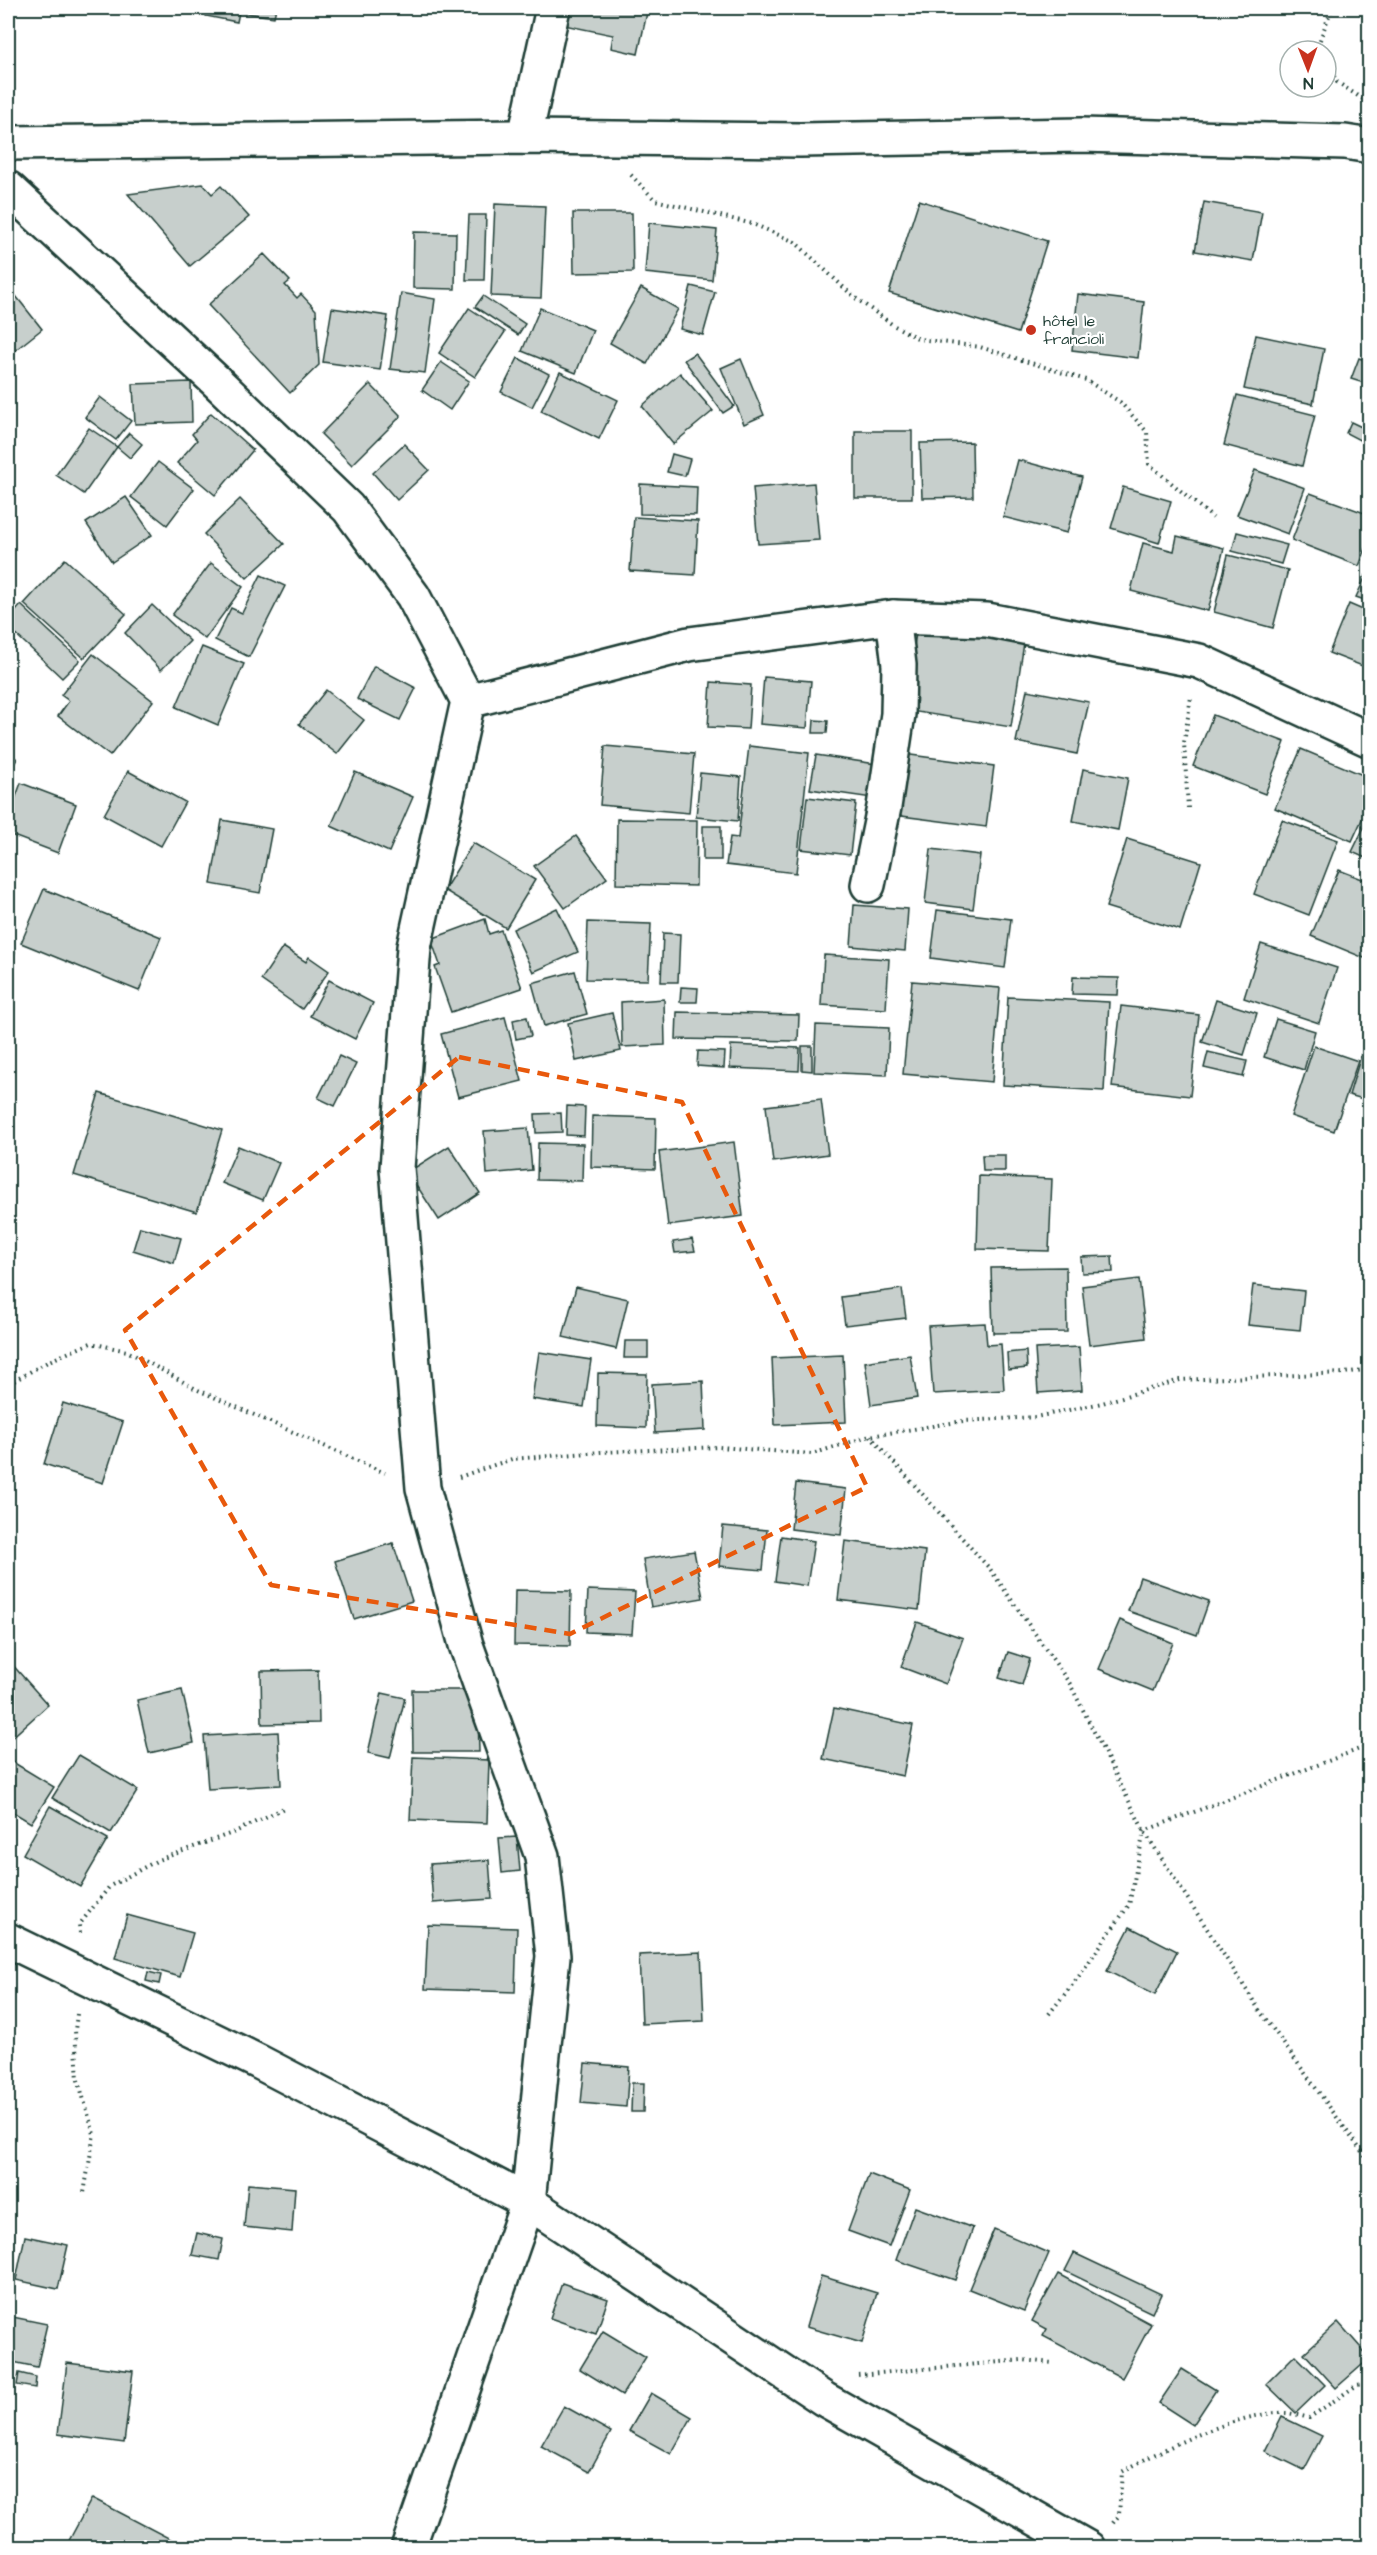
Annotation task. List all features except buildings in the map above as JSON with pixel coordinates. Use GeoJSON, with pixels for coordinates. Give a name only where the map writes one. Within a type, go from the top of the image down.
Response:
{"type":"FeatureCollection","features":[{"type":"Feature","properties":{"kind":"street"},"geometry":{"type":"LineString","coordinates":[[525,137],[554,8]]}},
{"type":"Feature","properties":{"kind":"street"},"geometry":{"type":"LineString","coordinates":[[8,142],[525,137],[800,140],[1081,135],[1334,142],[1370,146]]}},
{"type":"Feature","properties":{"kind":"street"},"geometry":{"type":"LineString","coordinates":[[8,188],[217,382],[348,508],[413,596],[468,702],[414,947],[397,1168],[423,1488],[466,1645],[542,1856],[553,1956],[528,2202],[408,2547]]}},
{"type":"Feature","properties":{"kind":"street"},"geometry":{"type":"LineString","coordinates":[[468,702],[689,644],[893,617],[987,620],[1199,661],[1370,740]]}},
{"type":"Feature","properties":{"kind":"street"},"geometry":{"type":"LineString","coordinates":[[868,885],[884,807],[898,714],[899,665],[893,617]]}},
{"type":"Feature","properties":{"kind":"street"},"geometry":{"type":"LineString","coordinates":[[8,1940],[258,2062],[528,2202],[824,2399],[1097,2539]]}},
{"type":"Feature","properties":{"kind":"path"},"geometry":{"type":"LineString","coordinates":[[1320,39],[1332,8]]}},
{"type":"Feature","properties":{"kind":"path"},"geometry":{"type":"LineString","coordinates":[[1338,83],[1370,104]]}},
{"type":"Feature","properties":{"kind":"path"},"geometry":{"type":"LineString","coordinates":[[631,174],[655,200],[753,224],[795,242],[854,297],[893,325],[919,339],[980,347],[1086,380],[1120,402],[1147,432],[1149,464],[1213,518]]}},
{"type":"Feature","properties":{"kind":"path"},"geometry":{"type":"LineString","coordinates":[[1188,807],[1184,743],[1199,661]]}},
{"type":"Feature","properties":{"kind":"path"},"geometry":{"type":"LineString","coordinates":[[14,1381],[49,1361],[91,1343],[127,1351],[198,1390],[346,1457],[423,1488],[512,1459],[601,1452],[719,1447],[812,1454],[870,1436],[963,1421],[1036,1418],[1102,1403],[1180,1380],[1344,1373],[1370,1369]]}},
{"type":"Feature","properties":{"kind":"path"},"geometry":{"type":"LineString","coordinates":[[870,1436],[990,1569],[1070,1684],[1144,1831],[1260,2011],[1370,2163]]}},
{"type":"Feature","properties":{"kind":"path"},"geometry":{"type":"LineString","coordinates":[[1144,1831],[1370,1745]]}},
{"type":"Feature","properties":{"kind":"path"},"geometry":{"type":"LineString","coordinates":[[1049,2014],[1079,1976],[1128,1905],[1144,1831]]}},
{"type":"Feature","properties":{"kind":"path"},"geometry":{"type":"LineString","coordinates":[[824,2399],[851,2376],[1022,2360],[1053,2363]]}},
{"type":"Feature","properties":{"kind":"path"},"geometry":{"type":"LineString","coordinates":[[1097,2539],[1119,2515],[1122,2472],[1150,2455],[1255,2416],[1286,2413],[1309,2418],[1357,2385],[1370,2383]]}},
{"type":"Feature","properties":{"kind":"highlighted area"},"geometry":{"type":"Polygon","coordinates":[[[459,1057],[682,1102],[867,1487],[570,1634],[271,1585],[125,1330],[459,1057]]]}},
{"type":"Feature","properties":{"kind":"place","name":"hôtel le francioli"},"geometry":{"type":"Point","coordinates":[1031,330]}}]}
